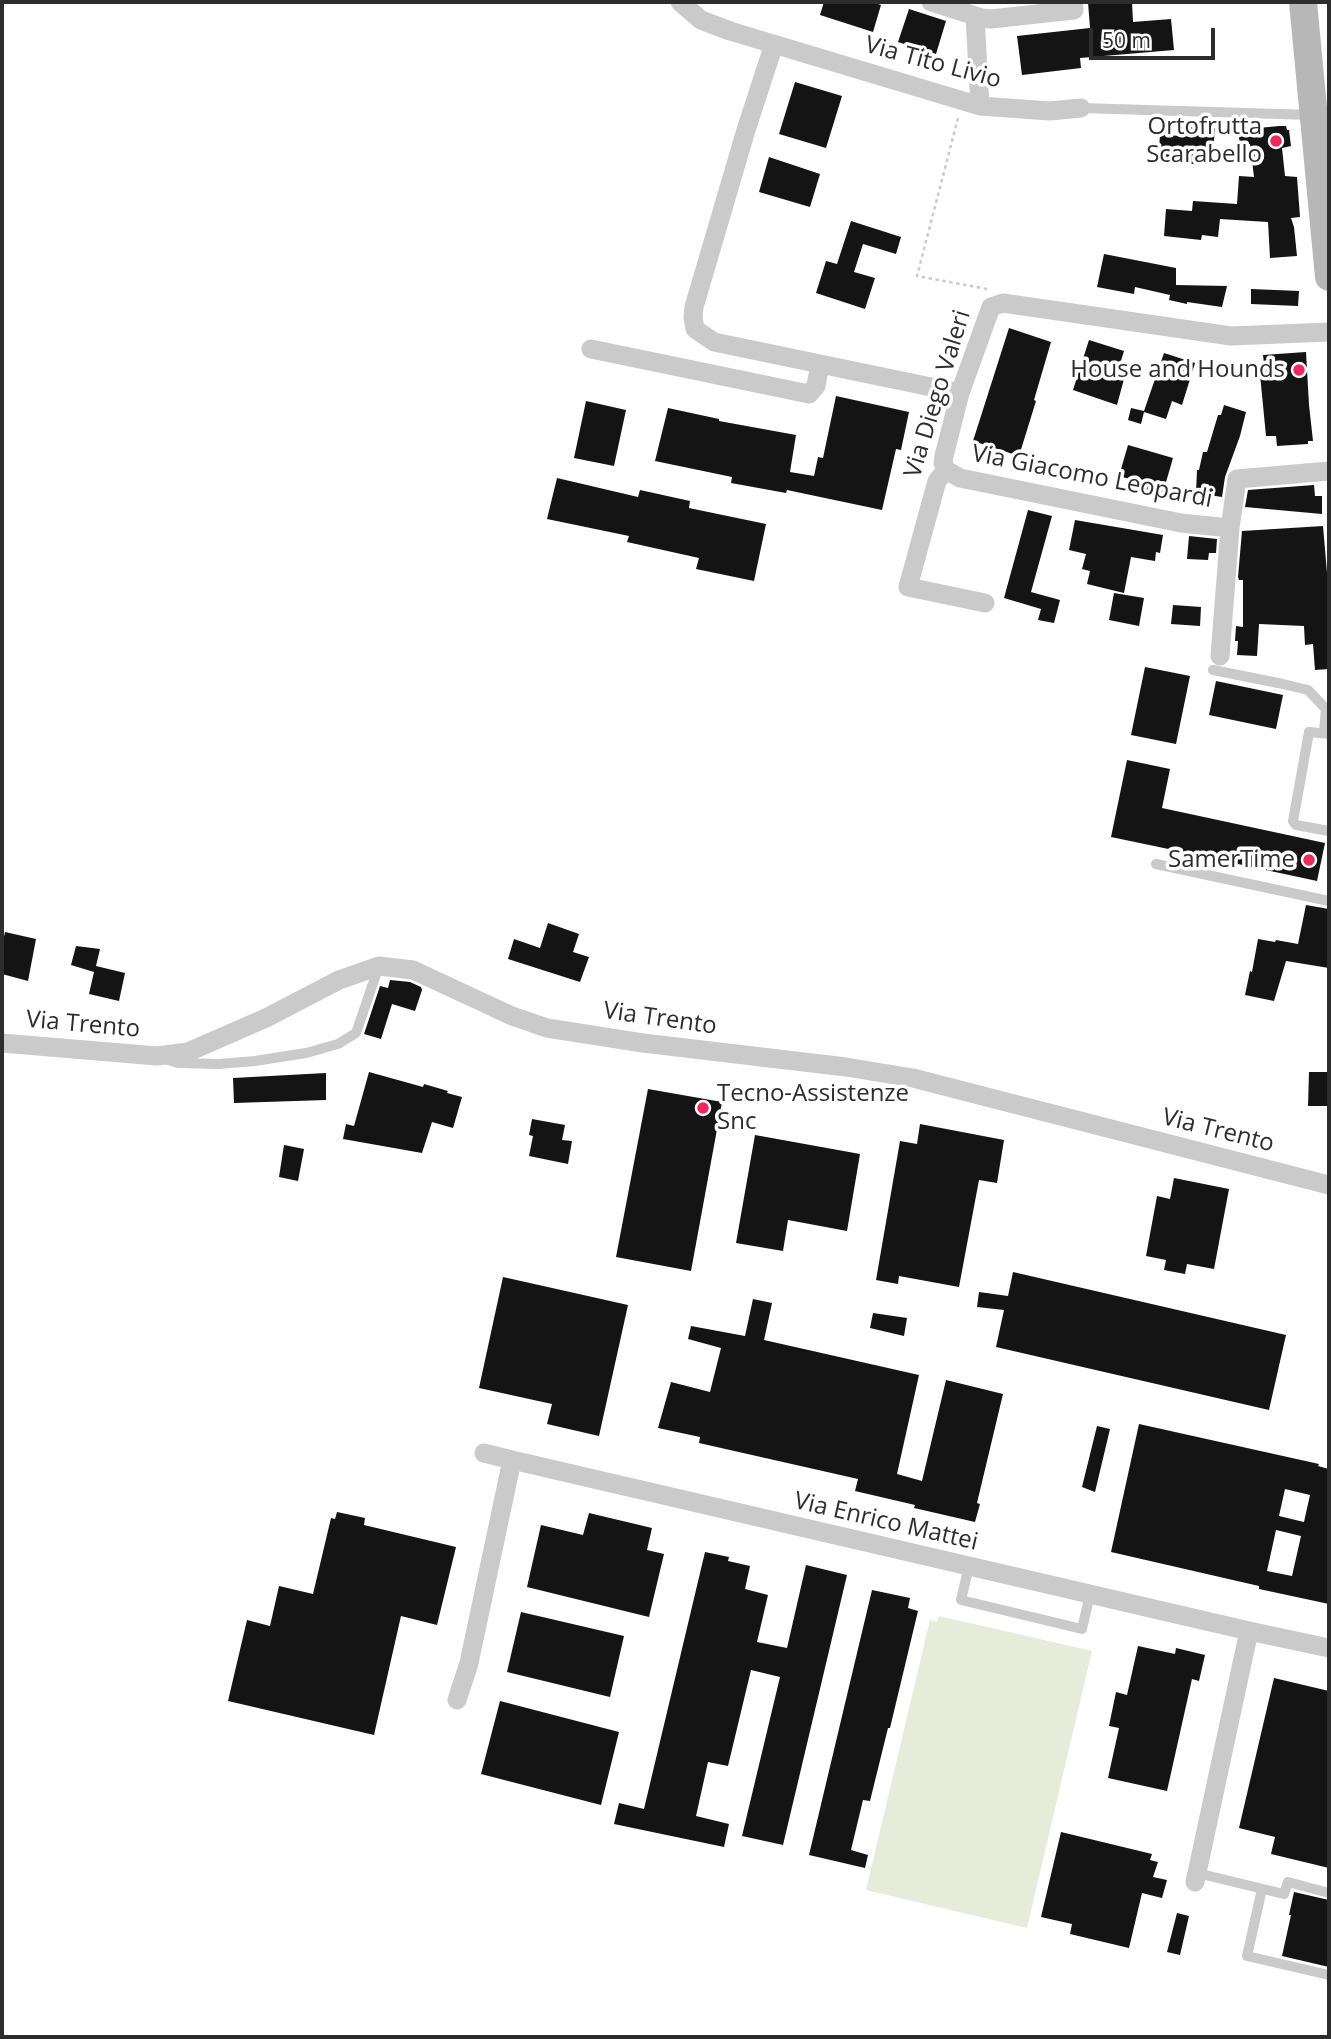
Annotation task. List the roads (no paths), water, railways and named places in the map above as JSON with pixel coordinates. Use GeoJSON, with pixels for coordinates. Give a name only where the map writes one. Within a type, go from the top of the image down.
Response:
{"type":"FeatureCollection","features":[{"type":"Feature","properties":{"kind":"main road"},"geometry":{"type":"LineString","coordinates":[[1303,2],[1313,115],[1323,153],[1329,277]]}},
{"type":"Feature","properties":{"kind":"street","name":"Via Tito Livio"},"geometry":{"type":"LineString","coordinates":[[680,2],[701,20],[980,106],[1050,111],[1081,108]]}},
{"type":"Feature","properties":{"kind":"street"},"geometry":{"type":"LineString","coordinates":[[931,2],[991,19],[1074,10],[1073,2]]}},
{"type":"Feature","properties":{"kind":"street"},"geometry":{"type":"LineString","coordinates":[[975,16],[980,106]]}},
{"type":"Feature","properties":{"kind":"street"},"geometry":{"type":"LineString","coordinates":[[774,44],[694,307],[695,329],[714,342],[960,393]]}},
{"type":"Feature","properties":{"kind":"street","name":"Via Diego Valeri"},"geometry":{"type":"LineString","coordinates":[[985,603],[908,587],[937,481],[946,470],[944,456],[960,393],[990,307],[1003,303],[1231,336],[1329,332]]}},
{"type":"Feature","properties":{"kind":"street"},"geometry":{"type":"LineString","coordinates":[[591,349],[806,394],[816,386],[820,364]]}},
{"type":"Feature","properties":{"kind":"street","name":"Via Giacomo Leopardi"},"geometry":{"type":"LineString","coordinates":[[946,470],[961,478],[1181,523],[1230,528]]}},
{"type":"Feature","properties":{"kind":"street","name":"Via Giacomo Leopardi"},"geometry":{"type":"LineString","coordinates":[[1216,663],[1237,479],[1329,471]]}},
{"type":"Feature","properties":{"kind":"street","name":"Via Trento"},"geometry":{"type":"LineString","coordinates":[[2,1043],[157,1056],[188,1052],[266,1018],[339,980],[379,966],[413,971],[512,1016],[547,1028],[643,1043],[846,1067],[913,1079],[1329,1185]]}},
{"type":"Feature","properties":{"kind":"street","name":"Via Enrico Mattei"},"geometry":{"type":"LineString","coordinates":[[484,1453],[1329,1648]]}},
{"type":"Feature","properties":{"kind":"street"},"geometry":{"type":"LineString","coordinates":[[457,1700],[469,1663],[512,1460]]}},
{"type":"Feature","properties":{"kind":"street"},"geometry":{"type":"LineString","coordinates":[[1196,1878],[1249,1631]]}},
{"type":"Feature","properties":{"kind":"lane","name":"Via Tito Livio"},"geometry":{"type":"LineString","coordinates":[[1081,108],[1313,115]]}},
{"type":"Feature","properties":{"kind":"lane"},"geometry":{"type":"LineString","coordinates":[[1216,663],[1308,690],[1328,709],[1327,733],[1309,732],[1293,821],[1296,825],[1329,831]]}},
{"type":"Feature","properties":{"kind":"lane"},"geometry":{"type":"LineString","coordinates":[[1156,864],[1329,901]]}},
{"type":"Feature","properties":{"kind":"lane"},"geometry":{"type":"LineString","coordinates":[[157,1056],[178,1063],[219,1064],[279,1057],[338,1044],[356,1032],[379,966]]}},
{"type":"Feature","properties":{"kind":"lane"},"geometry":{"type":"LineString","coordinates":[[969,1566],[961,1600],[1082,1629],[1090,1594]]}},
{"type":"Feature","properties":{"kind":"lane"},"geometry":{"type":"LineString","coordinates":[[1196,1878],[1284,1894],[1288,1882],[1329,1893]]}},
{"type":"Feature","properties":{"kind":"lane"},"geometry":{"type":"LineString","coordinates":[[1262,1889],[1247,1956],[1329,1975]]}},
{"type":"Feature","properties":{"kind":"place","name":"Ortofrutta Scarabello"},"geometry":{"type":"Point","coordinates":[1276,141]}},
{"type":"Feature","properties":{"kind":"place","name":"House and Hounds"},"geometry":{"type":"Point","coordinates":[1299,370]}},
{"type":"Feature","properties":{"kind":"place","name":"SamerTime"},"geometry":{"type":"Point","coordinates":[1309,860]}},
{"type":"Feature","properties":{"kind":"place","name":"Tecno-Assistenze Snc"},"geometry":{"type":"Point","coordinates":[703,1108]}}]}
